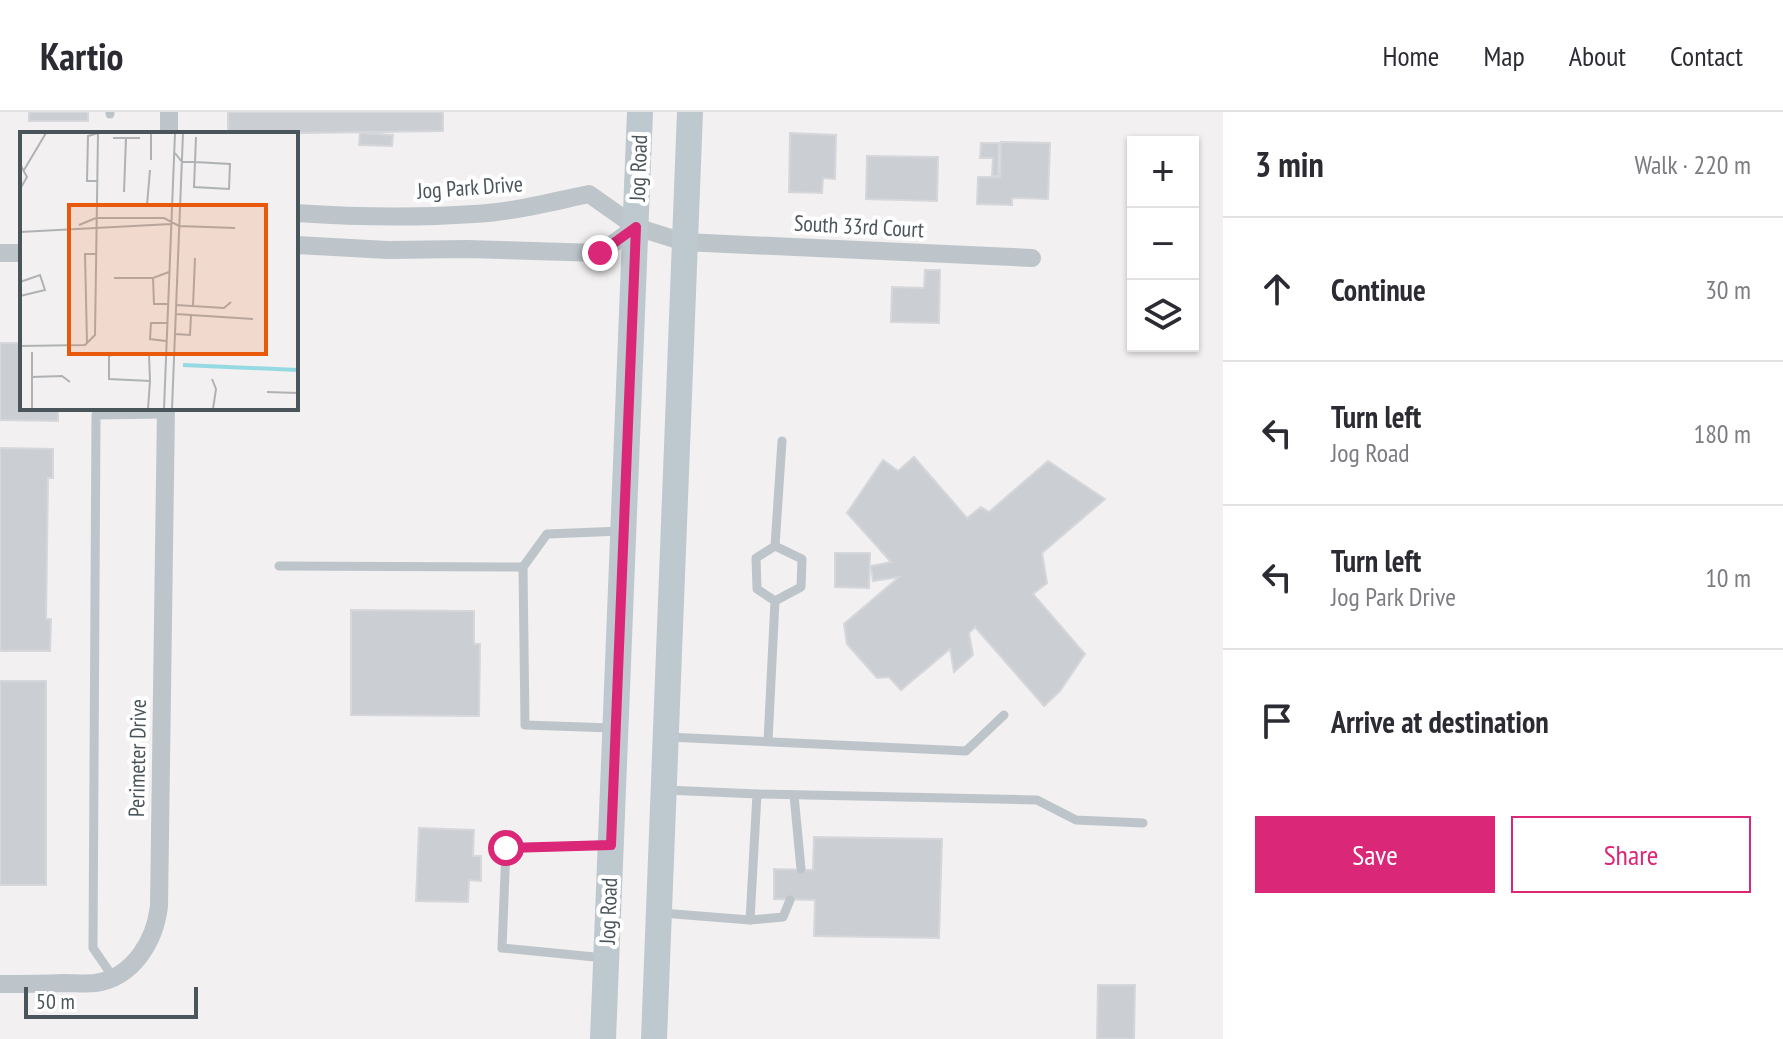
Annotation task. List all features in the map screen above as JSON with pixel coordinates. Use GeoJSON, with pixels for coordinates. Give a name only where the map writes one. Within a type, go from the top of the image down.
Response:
{"type":"FeatureCollection","features":[{"type":"Feature","properties":{"kind":"main road","name":"Jog Road"},"geometry":{"type":"LineString","coordinates":[[603,1039],[640,112]]}},
{"type":"Feature","properties":{"kind":"main road"},"geometry":{"type":"LineString","coordinates":[[654,1039],[690,112]]}},
{"type":"Feature","properties":{"kind":"street","name":"Jog Park Drive"},"geometry":{"type":"LineString","coordinates":[[298,213],[394,216],[476,214],[589,194],[636,227],[684,242]]}},
{"type":"Feature","properties":{"kind":"street"},"geometry":{"type":"LineString","coordinates":[[298,245],[388,250],[600,253],[636,227]]}},
{"type":"Feature","properties":{"kind":"street","name":"South 33rd Court"},"geometry":{"type":"LineString","coordinates":[[684,242],[1032,258]]}},
{"type":"Feature","properties":{"kind":"street","name":"Perimeter Drive"},"geometry":{"type":"LineString","coordinates":[[113,977],[129,968],[141,955],[154,931],[159,906],[166,411]]}},
{"type":"Feature","properties":{"kind":"street"},"geometry":{"type":"LineString","coordinates":[[0,984],[96,983],[113,977]]}},
{"type":"Feature","properties":{"kind":"lane"},"geometry":{"type":"LineString","coordinates":[[113,977],[93,948],[96,412],[166,411]]}},
{"type":"Feature","properties":{"kind":"lane"},"geometry":{"type":"LineString","coordinates":[[775,546],[782,441]]}},
{"type":"Feature","properties":{"kind":"lane"},"geometry":{"type":"LineString","coordinates":[[615,728],[525,725],[523,567],[547,534],[623,531]]}},
{"type":"Feature","properties":{"kind":"lane"},"geometry":{"type":"LineString","coordinates":[[775,546],[802,559],[801,587],[775,601]]}},
{"type":"Feature","properties":{"kind":"lane"},"geometry":{"type":"LineString","coordinates":[[775,546],[756,558],[757,589],[775,601]]}},
{"type":"Feature","properties":{"kind":"lane"},"geometry":{"type":"LineString","coordinates":[[279,566],[523,567]]}},
{"type":"Feature","properties":{"kind":"lane"},"geometry":{"type":"LineString","coordinates":[[768,741],[775,601]]}},
{"type":"Feature","properties":{"kind":"lane"},"geometry":{"type":"LineString","coordinates":[[665,737],[966,751],[1004,715]]}},
{"type":"Feature","properties":{"kind":"lane"},"geometry":{"type":"LineString","coordinates":[[663,790],[1037,800],[1076,820],[1143,823]]}},
{"type":"Feature","properties":{"kind":"lane"},"geometry":{"type":"LineString","coordinates":[[750,920],[757,794]]}},
{"type":"Feature","properties":{"kind":"lane"},"geometry":{"type":"LineString","coordinates":[[794,795],[801,869]]}},
{"type":"Feature","properties":{"kind":"lane"},"geometry":{"type":"LineString","coordinates":[[606,958],[502,948],[506,848],[611,845]]}},
{"type":"Feature","properties":{"kind":"lane"},"geometry":{"type":"LineString","coordinates":[[658,913],[750,920],[783,917],[790,900]]}},
{"type":"Feature","properties":{"kind":"building"},"geometry":{"type":"Polygon","coordinates":[[[29,112],[88,112],[88,121],[29,121],[29,112]]]}},
{"type":"Feature","properties":{"kind":"building"},"geometry":{"type":"Polygon","coordinates":[[[228,112],[443,112],[443,131],[228,132],[228,112]]]}},
{"type":"Feature","properties":{"kind":"building"},"geometry":{"type":"Polygon","coordinates":[[[360,133],[393,135],[392,146],[359,145],[360,133]]]}},
{"type":"Feature","properties":{"kind":"building"},"geometry":{"type":"Polygon","coordinates":[[[790,133],[836,135],[835,179],[823,178],[822,193],[789,192],[790,133]]]}},
{"type":"Feature","properties":{"kind":"building"},"geometry":{"type":"Polygon","coordinates":[[[1001,142],[1050,143],[1048,199],[1012,198],[1012,205],[977,204],[978,177],[1000,177],[1001,142]]]}},
{"type":"Feature","properties":{"kind":"building"},"geometry":{"type":"Polygon","coordinates":[[[981,143],[999,143],[998,176],[992,176],[993,158],[980,158],[981,143]]]}},
{"type":"Feature","properties":{"kind":"building"},"geometry":{"type":"Polygon","coordinates":[[[867,156],[938,157],[937,201],[866,199],[867,156]]]}},
{"type":"Feature","properties":{"kind":"building"},"geometry":{"type":"Polygon","coordinates":[[[925,270],[940,270],[939,323],[891,322],[892,287],[924,288],[925,270]]]}},
{"type":"Feature","properties":{"kind":"building"},"geometry":{"type":"Polygon","coordinates":[[[0,343],[20,343],[20,410],[58,410],[58,421],[0,420],[0,343]]]}},
{"type":"Feature","properties":{"kind":"building"},"geometry":{"type":"Polygon","coordinates":[[[0,448],[53,449],[53,478],[48,478],[46,619],[51,619],[50,651],[0,651],[0,448]]]}},
{"type":"Feature","properties":{"kind":"building"},"geometry":{"type":"Polygon","coordinates":[[[914,457],[967,518],[981,507],[989,512],[1048,461],[1105,499],[1042,553],[1047,583],[1033,594],[1085,654],[1060,691],[1044,706],[975,627],[969,633],[973,655],[954,672],[950,649],[901,690],[889,677],[877,678],[847,644],[844,624],[899,577],[873,581],[871,566],[891,562],[847,513],[883,460],[898,471],[914,457]]]}},
{"type":"Feature","properties":{"kind":"building"},"geometry":{"type":"Polygon","coordinates":[[[835,553],[870,553],[869,588],[835,587],[835,553]]]}},
{"type":"Feature","properties":{"kind":"building"},"geometry":{"type":"Polygon","coordinates":[[[351,610],[474,611],[474,644],[480,644],[479,716],[351,715],[351,610]]]}},
{"type":"Feature","properties":{"kind":"building"},"geometry":{"type":"Polygon","coordinates":[[[0,681],[46,681],[46,885],[0,885],[0,681]]]}},
{"type":"Feature","properties":{"kind":"building"},"geometry":{"type":"Polygon","coordinates":[[[419,828],[474,830],[473,856],[481,856],[481,881],[469,880],[468,902],[416,901],[419,828]]]}},
{"type":"Feature","properties":{"kind":"building"},"geometry":{"type":"Polygon","coordinates":[[[814,837],[942,839],[939,938],[814,936],[815,900],[774,899],[774,869],[813,870],[814,837]]]}},
{"type":"Feature","properties":{"kind":"building"},"geometry":{"type":"Polygon","coordinates":[[[1098,985],[1135,985],[1134,1039],[1097,1039],[1098,985]]]}},
{"type":"Feature","properties":{"kind":"route"},"geometry":{"type":"LineString","coordinates":[[506,848],[611,845],[636,227],[600,253]]}}]}
